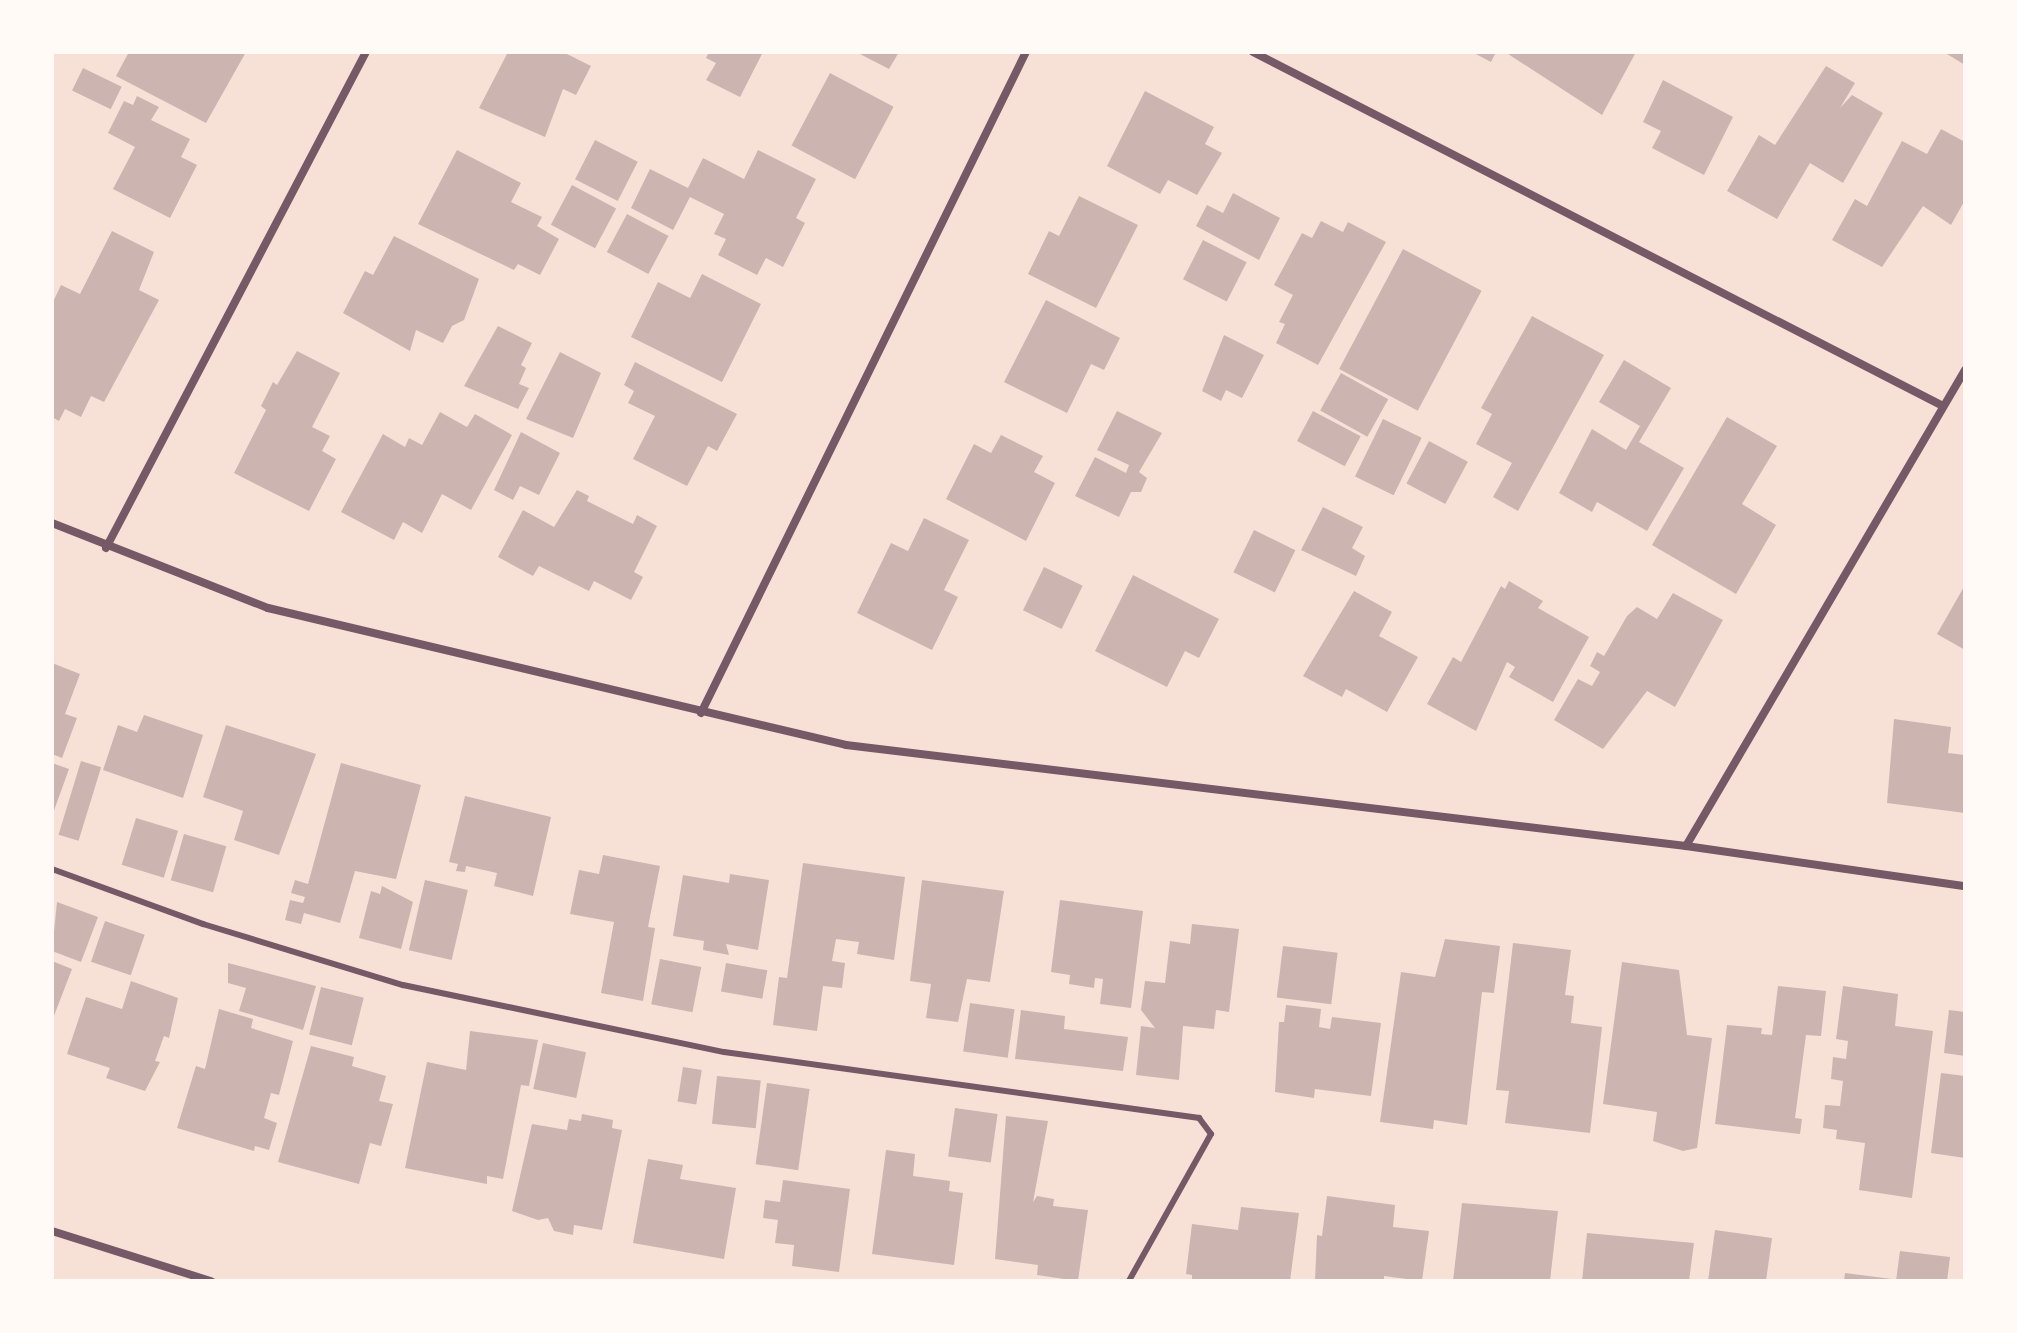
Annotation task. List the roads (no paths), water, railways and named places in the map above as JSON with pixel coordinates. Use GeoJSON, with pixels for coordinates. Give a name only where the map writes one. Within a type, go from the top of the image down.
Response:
{"type":"FeatureCollection","features":[{"type":"Feature","properties":{"kind":"street"},"geometry":{"type":"LineString","coordinates":[[106,548],[366,52]]}},
{"type":"Feature","properties":{"kind":"street"},"geometry":{"type":"LineString","coordinates":[[701,713],[1026,52]]}},
{"type":"Feature","properties":{"kind":"street"},"geometry":{"type":"LineString","coordinates":[[1253,52],[1941,405]]}},
{"type":"Feature","properties":{"kind":"street"},"geometry":{"type":"LineString","coordinates":[[1686,846],[1941,405],[1965,370]]}},
{"type":"Feature","properties":{"kind":"street"},"geometry":{"type":"LineString","coordinates":[[52,523],[106,548],[268,608],[846,745],[1686,846],[1965,886]]}},
{"type":"Feature","properties":{"kind":"street"},"geometry":{"type":"LineString","coordinates":[[52,1231],[211,1281]]}},
{"type":"Feature","properties":{"kind":"lane"},"geometry":{"type":"LineString","coordinates":[[52,869],[203,924],[403,985],[724,1052],[1199,1118],[1211,1134],[1129,1281]]}}]}
